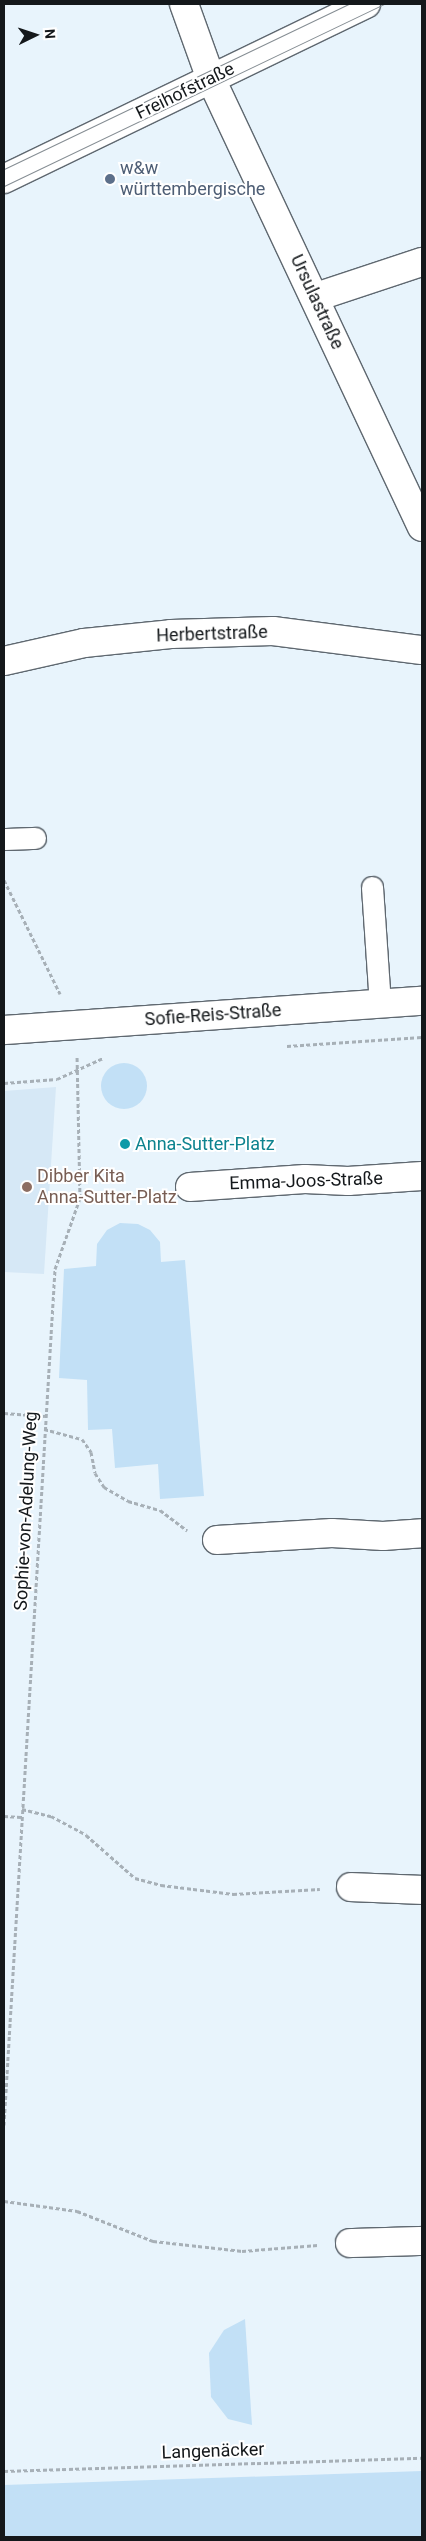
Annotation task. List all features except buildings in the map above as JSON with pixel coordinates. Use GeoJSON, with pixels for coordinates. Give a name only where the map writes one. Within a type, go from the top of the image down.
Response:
{"type":"FeatureCollection","features":[{"type":"Feature","properties":{"kind":"street","name":"Ursulastraße"},"geometry":{"type":"LineString","coordinates":[[184,4],[211,79],[316,297],[422,526]]}},
{"type":"Feature","properties":{"kind":"street","name":"Freihofstraße"},"geometry":{"type":"LineString","coordinates":[[4,179],[366,4]]}},
{"type":"Feature","properties":{"kind":"street"},"geometry":{"type":"LineString","coordinates":[[316,297],[422,262]]}},
{"type":"Feature","properties":{"kind":"street","name":"Herbertstraße"},"geometry":{"type":"LineString","coordinates":[[4,661],[103,641],[171,634],[273,631],[422,650]]}},
{"type":"Feature","properties":{"kind":"street","name":"Sofie-Reis-Straße"},"geometry":{"type":"LineString","coordinates":[[4,1030],[422,1001]]}},
{"type":"Feature","properties":{"kind":"street","name":"Emma-Joos-Straße"},"geometry":{"type":"LineString","coordinates":[[190,1187],[305,1179],[348,1181],[422,1176]]}},
{"type":"Feature","properties":{"kind":"street"},"geometry":{"type":"LineString","coordinates":[[217,1540],[332,1534],[383,1536],[422,1533]]}},
{"type":"Feature","properties":{"kind":"street"},"geometry":{"type":"LineString","coordinates":[[351,1887],[422,1890]]}},
{"type":"Feature","properties":{"kind":"street"},"geometry":{"type":"LineString","coordinates":[[350,2243],[422,2241]]}},
{"type":"Feature","properties":{"kind":"lane"},"geometry":{"type":"LineString","coordinates":[[4,839],[35,838]]}},
{"type":"Feature","properties":{"kind":"lane"},"geometry":{"type":"LineString","coordinates":[[372,887],[380,1004]]}},
{"type":"Feature","properties":{"kind":"path"},"geometry":{"type":"LineString","coordinates":[[4,880],[75,1025]]}},
{"type":"Feature","properties":{"kind":"path"},"geometry":{"type":"LineString","coordinates":[[286,1046],[422,1037]]}},
{"type":"Feature","properties":{"kind":"path","name":"Sophie-von-Adelung-Weg"},"geometry":{"type":"LineString","coordinates":[[4,2125],[55,1269],[80,1198],[77,1053]]}},
{"type":"Feature","properties":{"kind":"path"},"geometry":{"type":"LineString","coordinates":[[4,1083],[57,1079],[77,1069],[111,1058]]}},
{"type":"Feature","properties":{"kind":"path"},"geometry":{"type":"LineString","coordinates":[[4,1413],[45,1416]]}},
{"type":"Feature","properties":{"kind":"path"},"geometry":{"type":"LineString","coordinates":[[44,1429],[82,1439],[91,1452],[95,1473],[104,1487],[128,1501],[160,1510],[198,1540],[217,1540]]}},
{"type":"Feature","properties":{"kind":"path"},"geometry":{"type":"LineString","coordinates":[[22,1809],[51,1816],[86,1835],[135,1878],[160,1885],[233,1894],[351,1887]]}},
{"type":"Feature","properties":{"kind":"path"},"geometry":{"type":"LineString","coordinates":[[4,1816],[22,1817]]}},
{"type":"Feature","properties":{"kind":"path"},"geometry":{"type":"LineString","coordinates":[[4,2201],[76,2211],[152,2241],[242,2251],[350,2243]]}},
{"type":"Feature","properties":{"kind":"path","name":"Langenäcker"},"geometry":{"type":"LineString","coordinates":[[4,2471],[422,2458]]}},
{"type":"Feature","properties":{"kind":"shaded area"},"geometry":{"type":"Polygon","coordinates":[[[124,1063],[137,1067],[143,1073],[147,1086],[143,1099],[137,1105],[124,1109],[111,1105],[105,1099],[101,1086],[105,1073],[111,1067],[124,1063]]]}},
{"type":"Feature","properties":{"kind":"shaded area","name":"Dibber Kita Anna-Sutter-Platz"},"geometry":{"type":"Polygon","coordinates":[[[56,1087],[44,1274],[4,1272],[4,1091],[56,1087]]]}},
{"type":"Feature","properties":{"kind":"shaded area"},"geometry":{"type":"Polygon","coordinates":[[[120,1223],[138,1224],[150,1230],[160,1242],[161,1262],[185,1260],[204,1496],[160,1499],[158,1464],[115,1468],[112,1429],[88,1430],[87,1380],[59,1378],[64,1269],[96,1266],[97,1244],[107,1230],[120,1223]]]}},
{"type":"Feature","properties":{"kind":"shaded area"},"geometry":{"type":"Polygon","coordinates":[[[245,2319],[252,2425],[228,2419],[211,2397],[209,2353],[224,2330],[245,2319]]]}},
{"type":"Feature","properties":{"kind":"shaded area"},"geometry":{"type":"Polygon","coordinates":[[[422,2471],[422,2537],[4,2537],[4,2485],[422,2471]]]}},
{"type":"Feature","properties":{"kind":"tram line"},"geometry":{"type":"LineString","coordinates":[[4,169],[348,4]]}},
{"type":"Feature","properties":{"kind":"tram line"},"geometry":{"type":"LineString","coordinates":[[4,186],[384,4]]}},
{"type":"Feature","properties":{"kind":"place","name":"w&w württembergische"},"geometry":{"type":"Point","coordinates":[110,179]}},
{"type":"Feature","properties":{"kind":"place","name":"Anna-Sutter-Platz"},"geometry":{"type":"Point","coordinates":[125,1144]}},
{"type":"Feature","properties":{"kind":"place","name":"Dibber Kita Anna-Sutter-Platz"},"geometry":{"type":"Point","coordinates":[27,1187]}}]}
